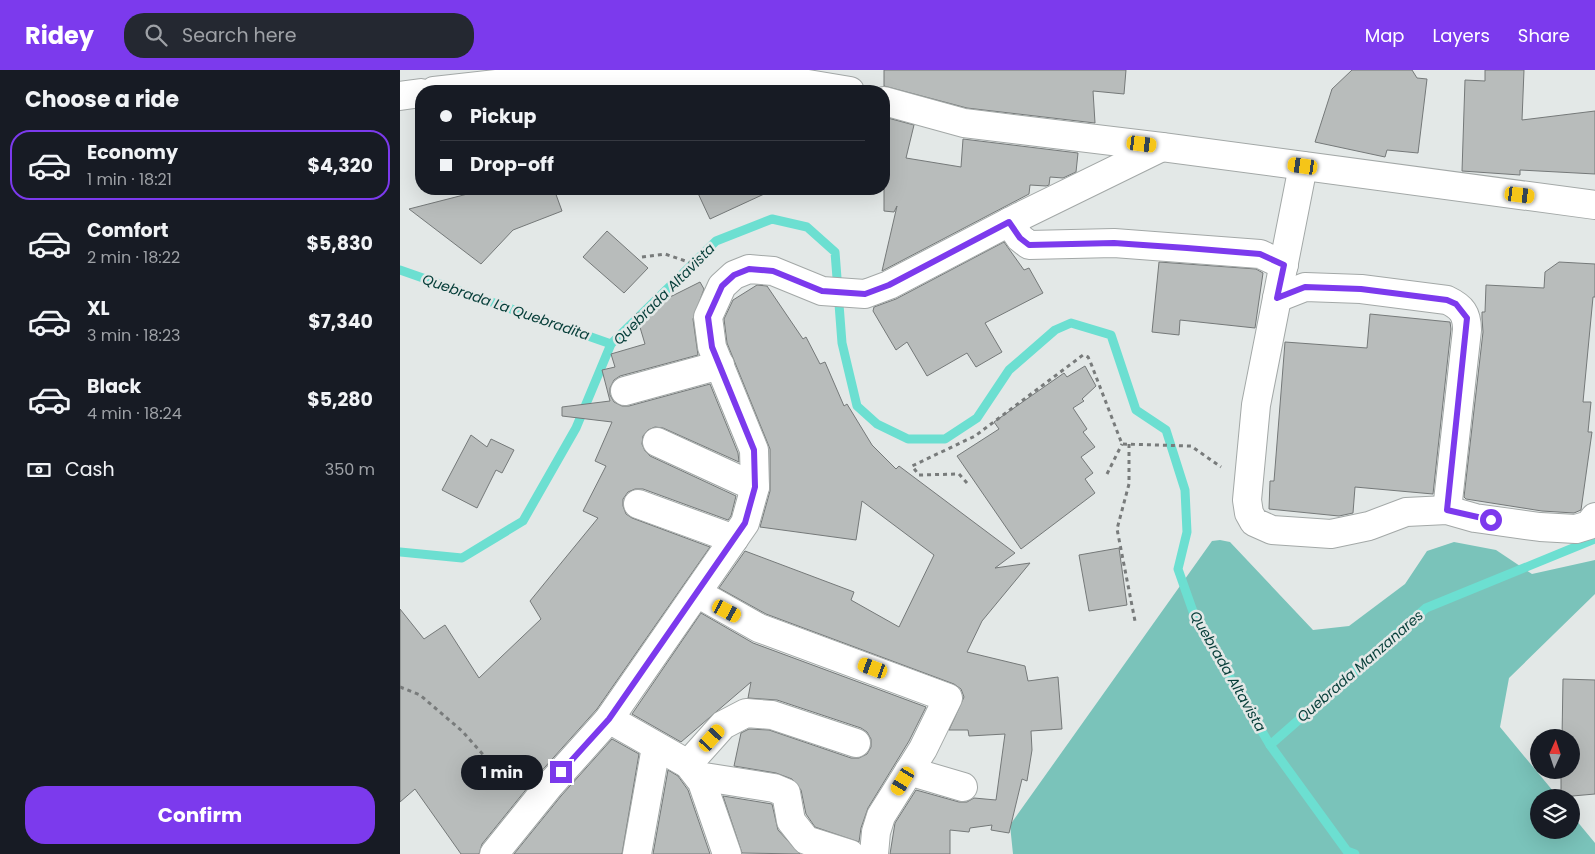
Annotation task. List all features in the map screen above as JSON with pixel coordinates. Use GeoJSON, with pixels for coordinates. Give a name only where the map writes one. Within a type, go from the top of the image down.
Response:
{"type":"FeatureCollection","features":[{"type":"Feature","properties":{"kind":"street"},"geometry":{"type":"LineString","coordinates":[[487,85],[593,73],[736,72],[814,85]]}},
{"type":"Feature","properties":{"kind":"street"},"geometry":{"type":"LineString","coordinates":[[400,96],[415,94]]}},
{"type":"Feature","properties":{"kind":"street"},"geometry":{"type":"LineString","coordinates":[[890,103],[964,124],[1162,147],[1595,204]]}},
{"type":"Feature","properties":{"kind":"street"},"geometry":{"type":"LineString","coordinates":[[494,854],[609,719],[745,523],[755,487],[754,450],[712,347],[708,317],[722,286],[734,275],[749,269],[773,271],[822,291],[865,294],[889,285],[1009,222],[1162,147]]}},
{"type":"Feature","properties":{"kind":"street"},"geometry":{"type":"LineString","coordinates":[[1303,166],[1256,405],[1247,500],[1254,522],[1272,530],[1331,534],[1369,526],[1406,512],[1447,510],[1475,518],[1540,527],[1576,529],[1589,525],[1595,517]]}},
{"type":"Feature","properties":{"kind":"street"},"geometry":{"type":"LineString","coordinates":[[1009,222],[1020,238],[1029,245],[1114,243],[1260,254],[1284,265]]}},
{"type":"Feature","properties":{"kind":"street"},"geometry":{"type":"LineString","coordinates":[[1277,298],[1305,287],[1361,289],[1447,300],[1456,304],[1462,310],[1467,318],[1447,510]]}},
{"type":"Feature","properties":{"kind":"street"},"geometry":{"type":"LineString","coordinates":[[625,392],[720,365]]}},
{"type":"Feature","properties":{"kind":"street"},"geometry":{"type":"LineString","coordinates":[[657,442],[755,487]]}},
{"type":"Feature","properties":{"kind":"street"},"geometry":{"type":"LineString","coordinates":[[638,504],[734,539]]}},
{"type":"Feature","properties":{"kind":"street"},"geometry":{"type":"LineString","coordinates":[[697,593],[759,628],[948,698],[909,771],[881,816],[876,832],[874,854]]}},
{"type":"Feature","properties":{"kind":"street"},"geometry":{"type":"LineString","coordinates":[[693,770],[723,725],[746,713],[772,715],[856,744]]}},
{"type":"Feature","properties":{"kind":"street"},"geometry":{"type":"LineString","coordinates":[[609,719],[693,770],[774,788],[786,793],[791,821],[806,840],[850,854]]}},
{"type":"Feature","properties":{"kind":"street"},"geometry":{"type":"LineString","coordinates":[[636,854],[656,747]]}},
{"type":"Feature","properties":{"kind":"street"},"geometry":{"type":"LineString","coordinates":[[693,770],[715,815],[727,854]]}},
{"type":"Feature","properties":{"kind":"street"},"geometry":{"type":"LineString","coordinates":[[909,771],[962,787]]}},
{"type":"Feature","properties":{"kind":"path"},"geometry":{"type":"LineString","coordinates":[[642,257],[652,254],[669,255],[705,268]]}},
{"type":"Feature","properties":{"kind":"path"},"geometry":{"type":"LineString","coordinates":[[967,483],[959,474],[919,475],[912,466],[975,436],[1080,356],[1088,357],[1122,444],[1107,474]]}},
{"type":"Feature","properties":{"kind":"path"},"geometry":{"type":"LineString","coordinates":[[1122,444],[1191,446]]}},
{"type":"Feature","properties":{"kind":"path"},"geometry":{"type":"LineString","coordinates":[[1129,444],[1129,484],[1117,528],[1135,621]]}},
{"type":"Feature","properties":{"kind":"path"},"geometry":{"type":"LineString","coordinates":[[400,687],[420,695],[462,731],[531,809]]}},
{"type":"Feature","properties":{"kind":"shaded area"},"geometry":{"type":"Polygon","coordinates":[[[1212,541],[1230,542],[1313,630],[1349,626],[1405,584],[1427,551],[1454,542],[1496,550],[1532,574],[1595,560],[1595,594],[1509,678],[1500,727],[1530,763],[1530,779],[1543,779],[1551,789],[1530,789],[1530,839],[1580,839],[1580,825],[1595,843],[1595,854],[1013,854],[1010,825],[1212,541]]]}},
{"type":"Feature","properties":{"kind":"building"},"geometry":{"type":"Polygon","coordinates":[[[884,70],[1126,70],[1124,94],[1093,91],[1095,123],[967,108],[890,88],[890,85],[884,85],[884,70]]]}},
{"type":"Feature","properties":{"kind":"building"},"geometry":{"type":"Polygon","coordinates":[[[1352,70],[1412,70],[1417,78],[1427,79],[1418,153],[1387,150],[1385,157],[1315,142],[1332,89],[1352,70]]]}},
{"type":"Feature","properties":{"kind":"building"},"geometry":{"type":"Polygon","coordinates":[[[1485,70],[1524,70],[1522,120],[1595,111],[1595,174],[1520,170],[1520,175],[1462,171],[1465,80],[1485,81],[1485,70]]]}},
{"type":"Feature","properties":{"kind":"building"},"geometry":{"type":"Polygon","coordinates":[[[890,119],[914,125],[906,158],[961,167],[963,139],[1078,153],[1076,172],[1063,178],[1050,177],[1049,185],[1046,186],[1030,185],[1029,194],[882,271],[897,206],[894,212],[884,211],[884,195],[890,195],[890,119]]]}},
{"type":"Feature","properties":{"kind":"building"},"geometry":{"type":"Polygon","coordinates":[[[464,195],[556,195],[562,211],[513,230],[481,264],[409,209],[464,195]]]}},
{"type":"Feature","properties":{"kind":"building"},"geometry":{"type":"Polygon","coordinates":[[[699,195],[762,195],[710,219],[699,195]]]}},
{"type":"Feature","properties":{"kind":"building"},"geometry":{"type":"Polygon","coordinates":[[[607,231],[648,268],[624,293],[583,257],[607,231]]]}},
{"type":"Feature","properties":{"kind":"building"},"geometry":{"type":"Polygon","coordinates":[[[1004,242],[1024,270],[1029,268],[1043,293],[985,323],[1002,352],[976,367],[967,353],[927,376],[907,342],[896,350],[873,311],[874,307],[896,299],[1004,242]]]}},
{"type":"Feature","properties":{"kind":"building"},"geometry":{"type":"Polygon","coordinates":[[[1159,262],[1256,269],[1263,273],[1255,328],[1180,320],[1179,335],[1152,332],[1159,262]]]}},
{"type":"Feature","properties":{"kind":"building"},"geometry":{"type":"Polygon","coordinates":[[[1559,262],[1595,264],[1595,297],[1593,297],[1583,402],[1591,402],[1588,432],[1592,432],[1581,510],[1574,513],[1542,511],[1466,499],[1464,497],[1483,332],[1482,312],[1485,312],[1486,285],[1544,288],[1545,272],[1559,262]]]}},
{"type":"Feature","properties":{"kind":"building"},"geometry":{"type":"Polygon","coordinates":[[[700,282],[704,289],[693,319],[698,355],[620,376],[614,380],[610,388],[610,395],[614,402],[622,406],[629,406],[710,384],[738,453],[739,462],[663,428],[655,427],[648,430],[643,436],[642,444],[650,456],[736,496],[731,516],[728,520],[643,489],[635,489],[628,492],[623,499],[626,514],[632,518],[710,547],[597,709],[537,776],[482,844],[479,854],[461,854],[415,789],[400,802],[400,609],[424,639],[445,625],[479,678],[541,619],[530,601],[598,518],[583,511],[606,466],[595,461],[612,422],[562,416],[562,407],[610,401],[602,370],[615,367],[611,354],[645,344],[636,314],[700,282]]]}},
{"type":"Feature","properties":{"kind":"building"},"geometry":{"type":"Polygon","coordinates":[[[757,285],[767,286],[803,339],[806,337],[820,364],[825,362],[844,406],[847,404],[872,445],[896,469],[899,466],[1015,553],[995,568],[1030,563],[982,621],[967,652],[1025,666],[1028,681],[1058,677],[1062,729],[1031,731],[1032,750],[1027,781],[1022,779],[1009,833],[991,830],[992,825],[970,828],[969,832],[950,830],[950,854],[890,854],[895,823],[916,790],[959,802],[967,802],[974,798],[996,800],[1005,734],[969,736],[968,730],[949,730],[964,697],[961,689],[954,684],[766,614],[719,588],[745,551],[854,592],[851,600],[899,627],[934,555],[862,501],[856,540],[760,527],[770,491],[770,449],[727,343],[724,319],[733,300],[757,285]]]}},
{"type":"Feature","properties":{"kind":"building"},"geometry":{"type":"Polygon","coordinates":[[[1370,314],[1450,322],[1451,329],[1433,494],[1355,487],[1353,513],[1339,516],[1269,509],[1270,481],[1274,481],[1285,342],[1367,348],[1370,314]]]}},
{"type":"Feature","properties":{"kind":"building"},"geometry":{"type":"Polygon","coordinates":[[[1085,366],[1096,386],[1082,399],[1084,401],[1073,408],[1087,429],[1083,432],[1095,447],[1081,457],[1093,473],[1085,479],[1095,493],[1021,549],[957,456],[999,429],[994,422],[1064,373],[1067,377],[1085,366]]]}},
{"type":"Feature","properties":{"kind":"building"},"geometry":{"type":"Polygon","coordinates":[[[471,435],[487,447],[491,439],[514,450],[502,473],[496,470],[477,508],[442,490],[471,435]]]}},
{"type":"Feature","properties":{"kind":"building"},"geometry":{"type":"Polygon","coordinates":[[[1119,548],[1127,605],[1089,611],[1079,555],[1119,548]]]}},
{"type":"Feature","properties":{"kind":"building"},"geometry":{"type":"Polygon","coordinates":[[[701,613],[753,643],[926,707],[909,741],[868,808],[861,828],[859,842],[815,827],[806,814],[801,790],[792,779],[776,773],[734,766],[741,733],[749,729],[769,730],[851,758],[859,758],[867,754],[871,747],[871,739],[867,732],[861,728],[777,700],[748,698],[751,682],[681,742],[632,714],[701,613]]]}},
{"type":"Feature","properties":{"kind":"building"},"geometry":{"type":"Polygon","coordinates":[[[1563,679],[1595,680],[1595,794],[1580,795],[1580,789],[1561,789],[1561,779],[1580,779],[1580,729],[1562,729],[1563,679]]]}},
{"type":"Feature","properties":{"kind":"building"},"geometry":{"type":"Polygon","coordinates":[[[612,739],[639,754],[622,854],[514,854],[561,796],[612,739]]]}},
{"type":"Feature","properties":{"kind":"building"},"geometry":{"type":"Polygon","coordinates":[[[668,770],[678,776],[688,790],[710,854],[653,854],[668,770]]]}},
{"type":"Feature","properties":{"kind":"building"},"geometry":{"type":"Polygon","coordinates":[[[723,796],[772,804],[778,830],[800,854],[742,853],[723,796]]]}},
{"type":"Feature","properties":{"kind":"waterway","name":"Quebrada Altavista"},"geometry":{"type":"LineString","coordinates":[[400,552],[462,558],[523,521],[576,428],[611,344],[716,241],[772,219],[807,227],[835,252],[842,343],[857,406],[877,424],[908,439],[945,439],[977,418],[1009,370],[1055,330],[1071,323],[1111,335],[1136,410],[1166,430],[1185,490],[1187,532],[1178,569],[1196,620],[1270,745],[1347,851],[1355,854]]}},
{"type":"Feature","properties":{"kind":"waterway","name":"Quebrada La Quebradita"},"geometry":{"type":"LineString","coordinates":[[400,270],[611,344]]}},
{"type":"Feature","properties":{"kind":"waterway","name":"Quebrada Manzanares"},"geometry":{"type":"LineString","coordinates":[[1270,745],[1426,608],[1595,539]]}},
{"type":"Feature","properties":{"kind":"route"},"geometry":{"type":"LineString","coordinates":[[561,772],[609,719],[745,523],[755,487],[754,450],[712,347],[708,317],[722,286],[734,275],[749,269],[773,271],[822,291],[865,294],[889,285],[1009,222],[1020,238],[1029,245],[1114,243],[1260,254],[1284,265],[1277,298],[1305,287],[1361,289],[1447,300],[1456,304],[1467,318],[1447,510],[1475,518],[1491,520]]}}]}
